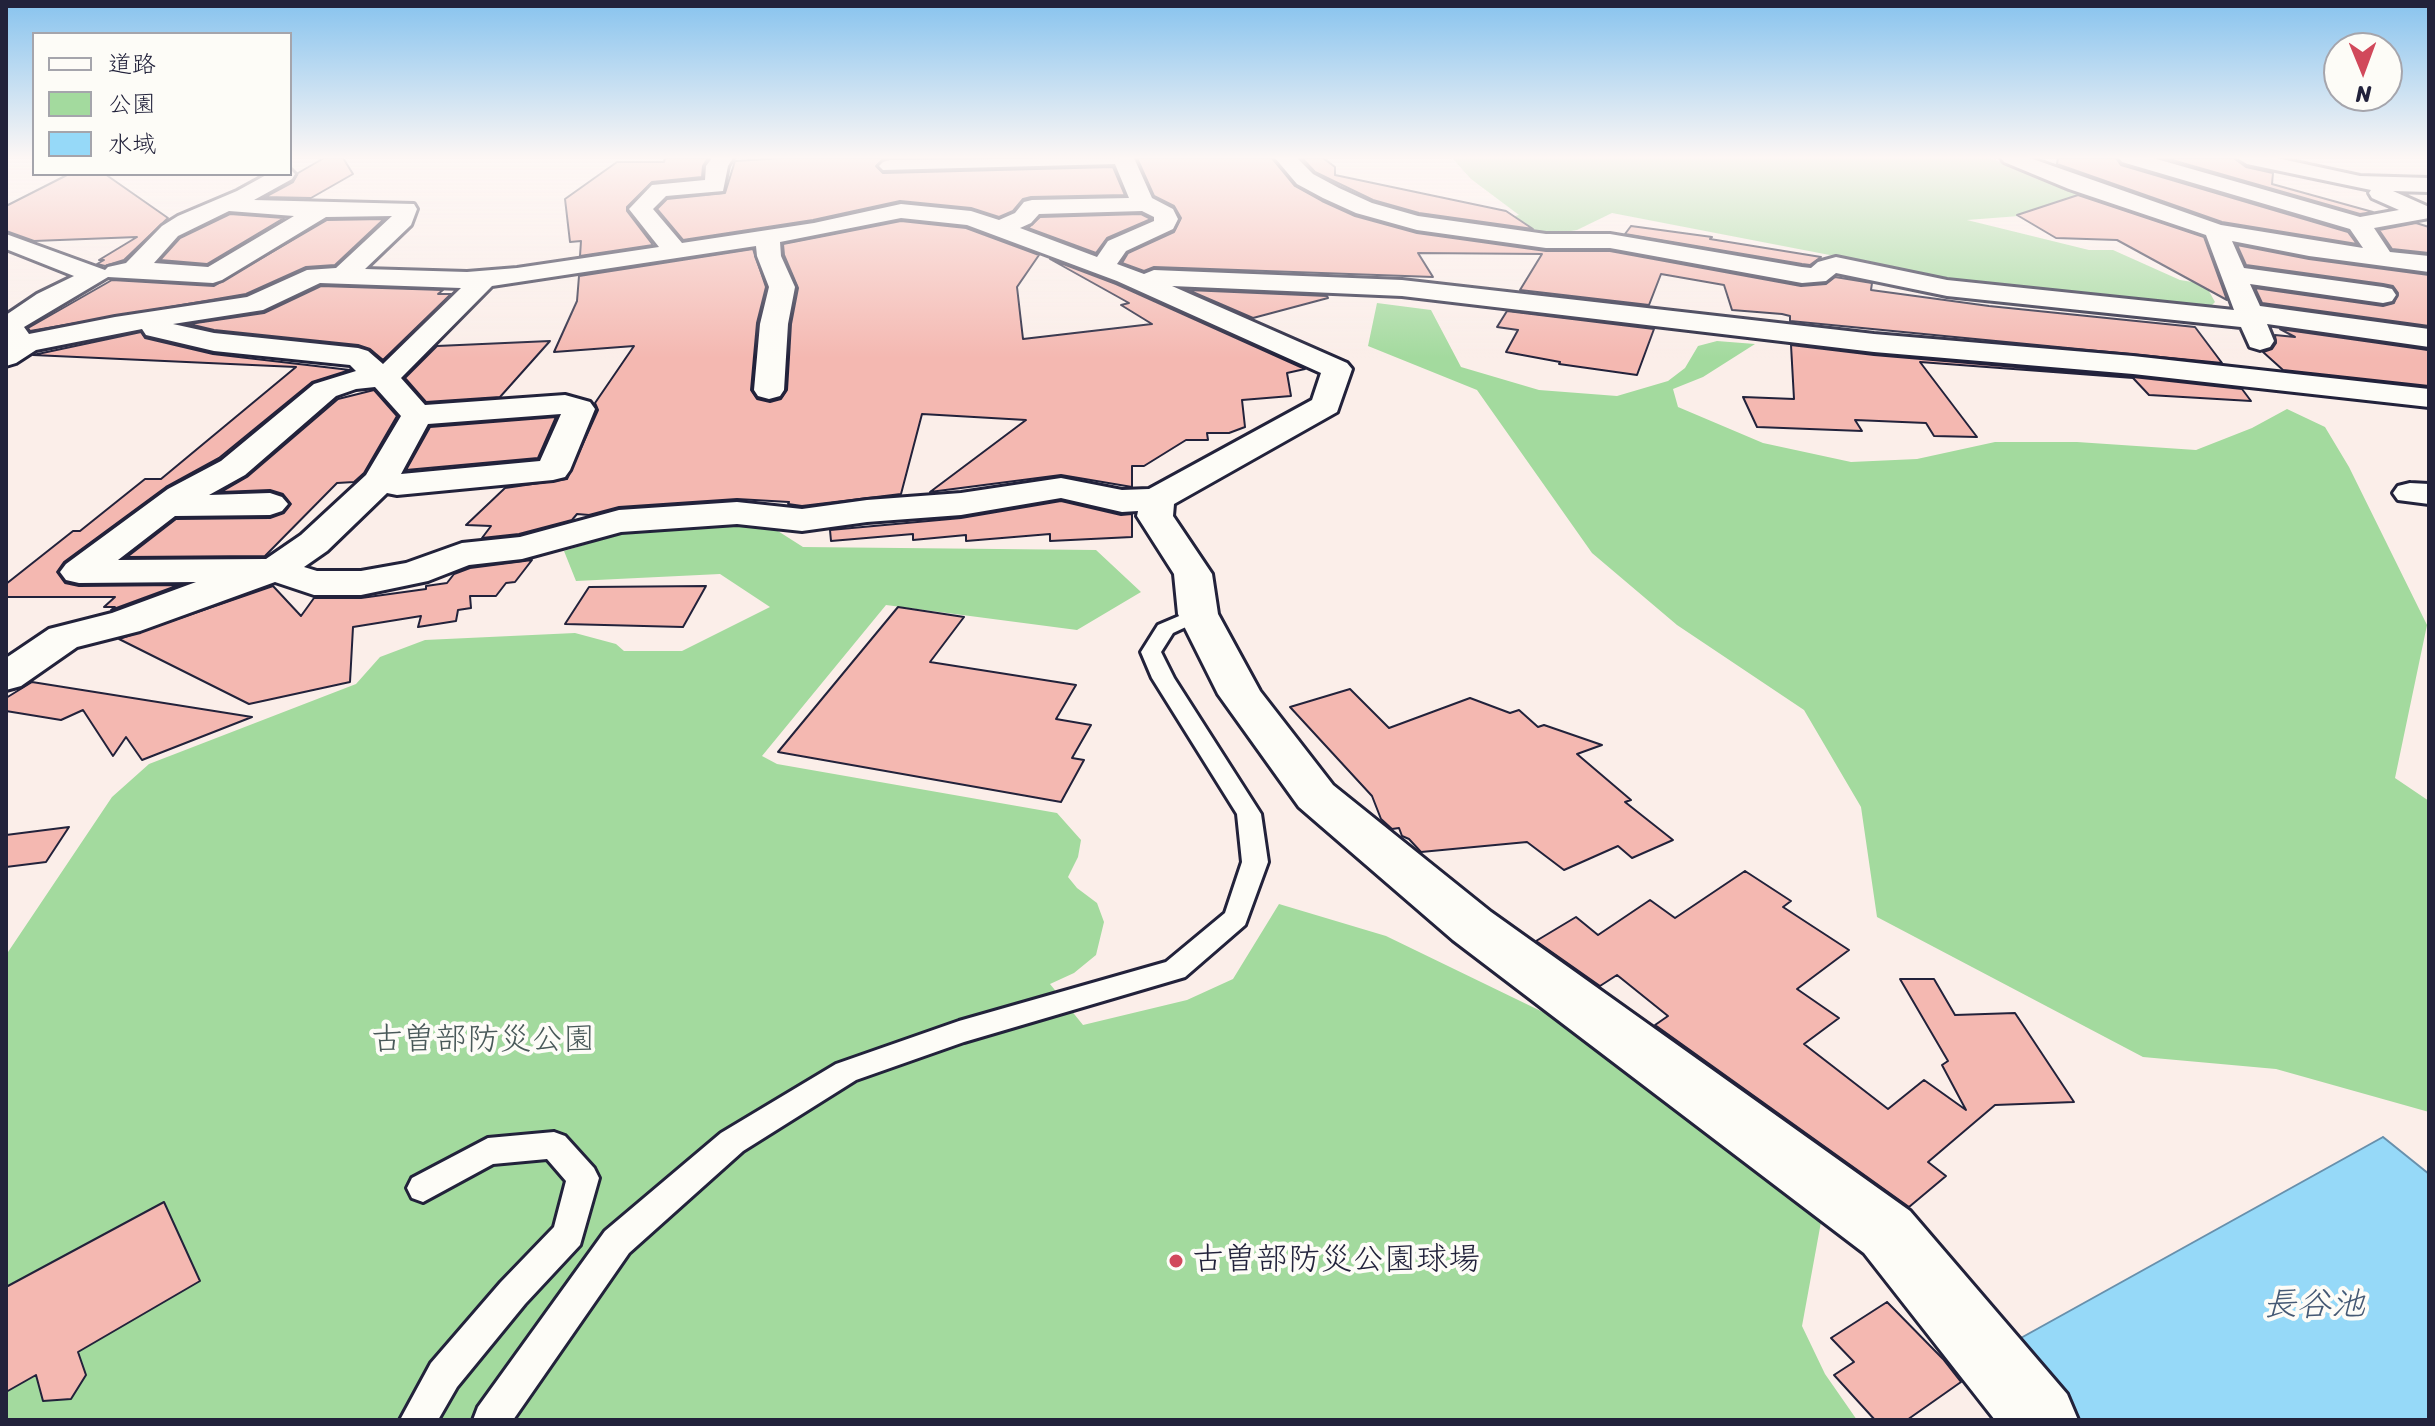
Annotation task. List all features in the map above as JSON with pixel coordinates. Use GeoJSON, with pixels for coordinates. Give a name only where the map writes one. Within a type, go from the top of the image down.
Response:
{"type":"FeatureCollection","features":[{"type":"Feature","properties":{"kind":"street"},"geometry":{"type":"LineString","coordinates":[[134,269],[170,231],[183,225]]}},
{"type":"Feature","properties":{"kind":"street"},"geometry":{"type":"LineString","coordinates":[[213,275],[297,225]]}},
{"type":"Feature","properties":{"kind":"street"},"geometry":{"type":"LineString","coordinates":[[12,354],[135,322],[253,304],[329,276],[397,225]]}},
{"type":"Feature","properties":{"kind":"street"},"geometry":{"type":"LineString","coordinates":[[653,225],[675,250]]}},
{"type":"Feature","properties":{"kind":"street"},"geometry":{"type":"LineString","coordinates":[[12,354],[21,343],[9,325],[46,300],[96,275],[134,269],[226,278],[485,278],[768,237],[832,225]]}},
{"type":"Feature","properties":{"kind":"street"},"geometry":{"type":"LineString","coordinates":[[485,278],[401,365],[382,378],[352,380],[325,390],[233,468],[166,506],[79,572],[275,570],[314,583],[361,583],[415,573],[462,554],[522,548],[619,521],[737,513],[802,520],[961,504],[1061,488],[1122,501],[1157,499],[1326,405],[1337,369],[1114,272],[988,225]]}},
{"type":"Feature","properties":{"kind":"street"},"geometry":{"type":"LineString","coordinates":[[1000,229],[1009,225]]}},
{"type":"Feature","properties":{"kind":"street"},"geometry":{"type":"LineString","coordinates":[[1114,272],[1117,246],[1164,225]]}},
{"type":"Feature","properties":{"kind":"street"},"geometry":{"type":"LineString","coordinates":[[1433,225],[1546,241],[1610,241],[1637,258],[1817,276],[1827,267],[1836,265],[1947,288],[2250,317],[2429,338]]}},
{"type":"Feature","properties":{"kind":"street"},"geometry":{"type":"LineString","coordinates":[[2197,225],[2216,231],[2383,260],[2429,264]]}},
{"type":"Feature","properties":{"kind":"street"},"geometry":{"type":"LineString","coordinates":[[2359,225],[2383,260]]}},
{"type":"Feature","properties":{"kind":"street"},"geometry":{"type":"LineString","coordinates":[[2216,231],[2231,274],[2277,379]]}},
{"type":"Feature","properties":{"kind":"street"},"geometry":{"type":"LineString","coordinates":[[768,237],[769,256],[782,287],[774,324],[769,390]]}},
{"type":"Feature","properties":{"kind":"street"},"geometry":{"type":"LineString","coordinates":[[6,241],[96,275]]}},
{"type":"Feature","properties":{"kind":"street"},"geometry":{"type":"LineString","coordinates":[[1114,272],[1402,288],[1951,331],[2429,398]]}},
{"type":"Feature","properties":{"kind":"street"},"geometry":{"type":"LineString","coordinates":[[2231,274],[2383,295]]}},
{"type":"Feature","properties":{"kind":"street"},"geometry":{"type":"LineString","coordinates":[[1947,288],[1951,331]]}},
{"type":"Feature","properties":{"kind":"street"},"geometry":{"type":"LineString","coordinates":[[135,322],[214,342],[358,357],[417,415]]}},
{"type":"Feature","properties":{"kind":"street"},"geometry":{"type":"LineString","coordinates":[[2277,379],[2429,421]]}},
{"type":"Feature","properties":{"kind":"street"},"geometry":{"type":"LineString","coordinates":[[380,481],[397,485],[553,470],[579,409],[565,404],[417,415]]}},
{"type":"Feature","properties":{"kind":"street"},"geometry":{"type":"LineString","coordinates":[[6,677],[63,638],[126,622],[275,570],[314,543],[380,481],[417,415]]}},
{"type":"Feature","properties":{"kind":"street"},"geometry":{"type":"LineString","coordinates":[[1157,499],[1155,516],[1193,574],[1198,614],[1240,694],[1316,796],[1472,926],[1887,1232],[2041,1420]]}},
{"type":"Feature","properties":{"kind":"street"},"geometry":{"type":"LineString","coordinates":[[166,506],[270,504]]}},
{"type":"Feature","properties":{"kind":"lane"},"geometry":{"type":"LineString","coordinates":[[491,1420],[617,1242],[732,1142],[846,1072],[959,1032],[1175,970],[1236,918],[1255,862],[1249,814],[1163,678],[1151,652],[1165,629],[1198,614]]}},
{"type":"Feature","properties":{"kind":"lane"},"geometry":{"type":"LineString","coordinates":[[418,1420],[444,1375],[513,1293],[568,1235],[583,1178],[554,1145],[488,1151],[423,1188]]}},
{"type":"Feature","properties":{"kind":"green space"},"geometry":{"type":"Polygon","coordinates":[[[1480,225],[1588,225],[1559,233],[1480,225]]]}},
{"type":"Feature","properties":{"kind":"green space"},"geometry":{"type":"Polygon","coordinates":[[[1672,225],[1985,225],[2089,250],[2113,250],[2180,280],[2205,284],[2215,302],[2209,308],[1954,279],[1672,225]]]}},
{"type":"Feature","properties":{"kind":"green space"},"geometry":{"type":"Polygon","coordinates":[[[1377,303],[1431,310],[1461,367],[1539,390],[1617,396],[1668,381],[1685,368],[1698,346],[1717,341],[1755,344],[1703,377],[1673,389],[1678,407],[1763,443],[1851,462],[1917,459],[1995,442],[2077,442],[2196,450],[2252,428],[2287,409],[2325,427],[2349,467],[2427,625],[2395,778],[2429,801],[2429,1112],[2276,1069],[2143,1057],[1877,917],[1861,807],[1804,710],[1677,625],[1592,553],[1477,390],[1368,346],[1377,303]]]}},
{"type":"Feature","properties":{"kind":"green space","name":"古曽部防災公園"},"geometry":{"type":"Polygon","coordinates":[[[707,524],[770,526],[803,547],[1096,550],[1141,592],[1077,630],[886,605],[762,756],[777,764],[1057,813],[1081,840],[1078,857],[1068,877],[1097,903],[1104,922],[1096,955],[1074,973],[1050,984],[1083,1025],[1187,1000],[1233,979],[1279,904],[1386,936],[1547,1014],[1673,1101],[1821,1222],[1802,1326],[1825,1374],[1857,1420],[6,1420],[6,955],[112,797],[149,764],[356,684],[380,657],[425,640],[575,633],[616,644],[624,651],[682,651],[770,607],[720,574],[576,581],[564,551],[623,533],[707,524]]]}},
{"type":"Feature","properties":{"kind":"water","name":"長谷池"},"geometry":{"type":"Polygon","coordinates":[[[2383,1137],[2429,1174],[2429,1420],[2055,1420],[2001,1349],[2383,1137]]]}},
{"type":"Feature","properties":{"kind":"building"},"geometry":{"type":"Polygon","coordinates":[[[6,225],[161,225],[124,260],[105,266],[97,264],[104,260],[99,260],[137,237],[34,241],[6,231],[6,225]]]}},
{"type":"Feature","properties":{"kind":"building"},"geometry":{"type":"Polygon","coordinates":[[[208,225],[273,225],[207,264],[160,260],[180,238],[208,225]]]}},
{"type":"Feature","properties":{"kind":"building"},"geometry":{"type":"Polygon","coordinates":[[[319,225],[378,225],[335,265],[306,267],[246,294],[30,331],[28,328],[112,280],[214,286],[319,225]]]}},
{"type":"Feature","properties":{"kind":"building"},"geometry":{"type":"Polygon","coordinates":[[[568,225],[637,225],[653,245],[580,256],[581,241],[570,242],[568,225]]]}},
{"type":"Feature","properties":{"kind":"building"},"geometry":{"type":"Polygon","coordinates":[[[670,225],[783,225],[683,240],[670,225]]]}},
{"type":"Feature","properties":{"kind":"building"},"geometry":{"type":"Polygon","coordinates":[[[883,225],[966,228],[1039,255],[1017,287],[1023,339],[1152,324],[1121,305],[1129,303],[1050,259],[1116,284],[1305,369],[1287,373],[1291,396],[1242,400],[1245,427],[1229,433],[1207,433],[1208,440],[1186,440],[1144,466],[1132,466],[1132,487],[1061,475],[930,492],[1026,420],[922,414],[901,494],[802,506],[789,502],[737,499],[619,507],[589,515],[577,514],[572,520],[519,534],[482,538],[491,526],[466,525],[505,488],[567,479],[598,410],[595,403],[634,346],[554,352],[577,301],[579,276],[753,249],[766,287],[757,323],[751,390],[757,399],[770,402],[781,399],[787,390],[791,324],[798,288],[784,255],[783,244],[883,225]]]}},
{"type":"Feature","properties":{"kind":"building"},"geometry":{"type":"Polygon","coordinates":[[[1032,225],[1138,225],[1107,238],[1096,253],[1028,228],[1032,225]]]}},
{"type":"Feature","properties":{"kind":"building"},"geometry":{"type":"Polygon","coordinates":[[[1178,225],[1386,225],[1417,233],[1546,251],[1610,251],[1801,286],[1826,284],[1835,277],[1872,283],[1871,290],[1989,306],[2195,327],[2222,363],[1790,321],[1790,316],[1782,314],[1732,310],[1724,285],[1661,274],[1649,305],[1520,290],[1542,254],[1418,253],[1433,277],[1154,267],[1144,271],[1122,263],[1128,253],[1174,232],[1178,225]]]}},
{"type":"Feature","properties":{"kind":"building"},"geometry":{"type":"Polygon","coordinates":[[[1501,225],[1526,225],[1533,229],[1501,225]]]}},
{"type":"Feature","properties":{"kind":"building"},"geometry":{"type":"Polygon","coordinates":[[[2033,225],[2167,225],[2204,237],[2227,300],[2117,240],[2056,238],[2033,225]]]}},
{"type":"Feature","properties":{"kind":"building"},"geometry":{"type":"Polygon","coordinates":[[[2238,225],[2323,225],[2348,232],[2357,244],[2238,225]]]}},
{"type":"Feature","properties":{"kind":"building"},"geometry":{"type":"Polygon","coordinates":[[[2408,225],[2429,227],[2429,253],[2392,249],[2379,230],[2408,225]]]}},
{"type":"Feature","properties":{"kind":"building"},"geometry":{"type":"Polygon","coordinates":[[[1631,226],[1821,257],[1810,265],[1625,234],[1631,226]]]}},
{"type":"Feature","properties":{"kind":"building"},"geometry":{"type":"Polygon","coordinates":[[[2237,245],[2309,259],[2429,275],[2429,326],[2262,303],[2255,288],[2383,306],[2394,303],[2398,293],[2393,286],[2383,284],[2246,265],[2237,245]]]}},
{"type":"Feature","properties":{"kind":"building"},"geometry":{"type":"Polygon","coordinates":[[[321,286],[443,290],[438,294],[451,294],[383,360],[370,349],[358,345],[214,330],[189,324],[264,313],[321,286]]]}},
{"type":"Feature","properties":{"kind":"building"},"geometry":{"type":"Polygon","coordinates":[[[1188,290],[1327,296],[1328,298],[1253,318],[1188,290]]]}},
{"type":"Feature","properties":{"kind":"building"},"geometry":{"type":"Polygon","coordinates":[[[1507,311],[1654,329],[1637,375],[1559,364],[1506,352],[1518,330],[1497,327],[1507,311]]]}},
{"type":"Feature","properties":{"kind":"building"},"geometry":{"type":"Polygon","coordinates":[[[2280,329],[2428,350],[2429,386],[2283,370],[2263,352],[2272,349],[2276,343],[2275,335],[2295,337],[2280,329]]]}},
{"type":"Feature","properties":{"kind":"building"},"geometry":{"type":"Polygon","coordinates":[[[141,332],[145,338],[213,354],[350,370],[312,382],[219,458],[166,487],[64,562],[57,572],[65,583],[79,586],[179,585],[111,610],[115,607],[104,607],[115,597],[6,597],[6,584],[145,479],[161,479],[296,367],[33,355],[141,332]]]}},
{"type":"Feature","properties":{"kind":"building"},"geometry":{"type":"Polygon","coordinates":[[[550,341],[500,397],[426,402],[405,378],[437,346],[550,341]]]}},
{"type":"Feature","properties":{"kind":"building"},"geometry":{"type":"Polygon","coordinates":[[[1791,345],[1874,355],[2133,377],[2242,389],[2251,401],[2149,395],[2133,378],[1920,362],[1977,437],[1934,436],[1926,423],[1855,420],[1862,431],[1757,427],[1743,397],[1794,399],[1791,345]]]}},
{"type":"Feature","properties":{"kind":"building"},"geometry":{"type":"Polygon","coordinates":[[[374,390],[397,416],[364,473],[354,482],[337,483],[265,556],[127,557],[176,519],[270,518],[284,513],[291,504],[283,494],[270,490],[221,492],[247,477],[338,399],[374,390]]]}},
{"type":"Feature","properties":{"kind":"building"},"geometry":{"type":"Polygon","coordinates":[[[556,417],[538,458],[406,470],[430,427],[556,417]]]}},
{"type":"Feature","properties":{"kind":"building"},"geometry":{"type":"Polygon","coordinates":[[[1061,501],[1121,515],[1132,514],[1132,537],[1050,541],[1050,534],[966,541],[966,535],[913,540],[913,534],[831,541],[830,530],[961,518],[1061,501]]]}},
{"type":"Feature","properties":{"kind":"building"},"geometry":{"type":"Polygon","coordinates":[[[532,560],[515,582],[506,583],[496,596],[470,596],[471,608],[458,610],[456,621],[418,627],[421,616],[353,627],[350,682],[249,704],[119,639],[273,586],[301,616],[314,598],[361,598],[426,589],[426,586],[447,583],[454,574],[470,568],[532,560]]]}},
{"type":"Feature","properties":{"kind":"building"},"geometry":{"type":"Polygon","coordinates":[[[706,586],[683,627],[565,624],[589,587],[706,586]]]}},
{"type":"Feature","properties":{"kind":"building"},"geometry":{"type":"Polygon","coordinates":[[[898,607],[964,617],[930,662],[1076,685],[1056,719],[1091,725],[1072,758],[1084,760],[1061,802],[778,752],[898,607]]]}},
{"type":"Feature","properties":{"kind":"building"},"geometry":{"type":"Polygon","coordinates":[[[32,682],[252,717],[142,760],[126,737],[113,756],[83,710],[61,720],[6,711],[6,698],[32,682]]]}},
{"type":"Feature","properties":{"kind":"building"},"geometry":{"type":"Polygon","coordinates":[[[1350,689],[1389,728],[1470,698],[1510,713],[1519,710],[1538,727],[1544,725],[1602,745],[1577,754],[1631,800],[1625,802],[1673,840],[1632,858],[1618,846],[1564,870],[1527,842],[1421,852],[1402,836],[1399,828],[1392,829],[1381,819],[1372,796],[1290,707],[1350,689]]]}},
{"type":"Feature","properties":{"kind":"building"},"geometry":{"type":"Polygon","coordinates":[[[69,827],[46,862],[6,867],[6,835],[69,827]]]}},
{"type":"Feature","properties":{"kind":"building"},"geometry":{"type":"Polygon","coordinates":[[[1745,871],[1791,901],[1783,907],[1849,950],[1797,989],[1839,1018],[1804,1044],[1888,1109],[1924,1080],[1966,1110],[1942,1065],[1948,1061],[1900,979],[1934,979],[1955,1015],[2015,1013],[2074,1102],[1995,1105],[1928,1162],[1946,1176],[1909,1207],[1655,1025],[1668,1016],[1617,975],[1600,986],[1536,941],[1576,917],[1598,935],[1650,900],[1675,918],[1745,871]]]}},
{"type":"Feature","properties":{"kind":"building"},"geometry":{"type":"Polygon","coordinates":[[[164,1202],[200,1281],[78,1352],[86,1375],[71,1399],[43,1401],[36,1375],[6,1392],[6,1287],[164,1202]]]}},
{"type":"Feature","properties":{"kind":"building"},"geometry":{"type":"Polygon","coordinates":[[[1887,1302],[1943,1359],[1961,1382],[1907,1420],[1875,1420],[1834,1375],[1854,1362],[1831,1338],[1887,1302]]]}},
{"type":"Feature","properties":{"kind":"place","name":"古曽部防災公園球場"},"geometry":{"type":"Point","coordinates":[1176,1261]}}]}
